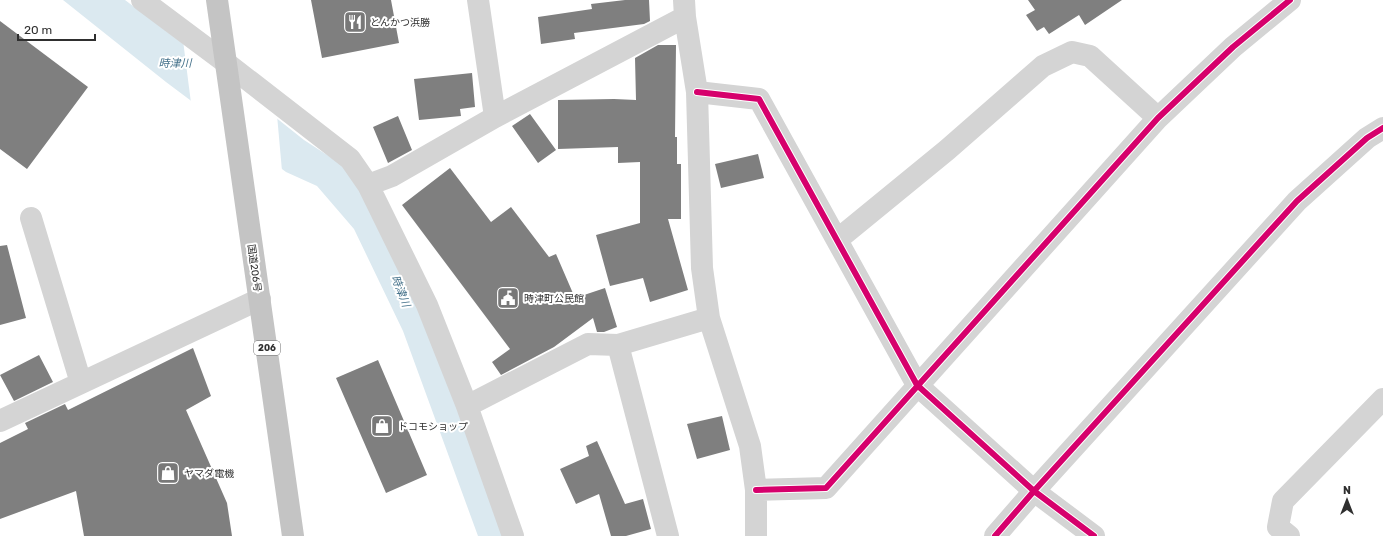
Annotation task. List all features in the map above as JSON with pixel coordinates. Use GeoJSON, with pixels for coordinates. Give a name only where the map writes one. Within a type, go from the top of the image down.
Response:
{"type":"FeatureCollection","features":[{"type":"Feature","properties":{"kind":"highway","name":"国道206号"},"geometry":{"type":"LineString","coordinates":[[217,0],[293,536]]}},
{"type":"Feature","properties":{"kind":"street"},"geometry":{"type":"LineString","coordinates":[[142,0],[350,159],[368,185],[427,305],[467,406],[514,536]]}},
{"type":"Feature","properties":{"kind":"street"},"geometry":{"type":"LineString","coordinates":[[478,0],[495,117]]}},
{"type":"Feature","properties":{"kind":"street"},"geometry":{"type":"LineString","coordinates":[[756,490],[826,488],[1158,118],[1233,47],[1290,0]]}},
{"type":"Feature","properties":{"kind":"street"},"geometry":{"type":"LineString","coordinates":[[368,185],[392,176],[684,8],[698,92],[700,241],[702,268],[709,318],[750,446],[756,490],[756,536]]}},
{"type":"Feature","properties":{"kind":"street"},"geometry":{"type":"LineString","coordinates":[[837,240],[947,150],[1043,66],[1072,52],[1090,56],[1158,118]]}},
{"type":"Feature","properties":{"kind":"street"},"geometry":{"type":"LineString","coordinates":[[698,92],[759,99],[917,385],[1034,491],[1094,536]]}},
{"type":"Feature","properties":{"kind":"street"},"geometry":{"type":"LineString","coordinates":[[995,536],[1297,201],[1368,138],[1383,128]]}},
{"type":"Feature","properties":{"kind":"street"},"geometry":{"type":"LineString","coordinates":[[31,218],[81,383]]}},
{"type":"Feature","properties":{"kind":"street"},"geometry":{"type":"LineString","coordinates":[[0,421],[260,299]]}},
{"type":"Feature","properties":{"kind":"street"},"geometry":{"type":"LineString","coordinates":[[467,406],[588,344],[618,345],[709,318]]}},
{"type":"Feature","properties":{"kind":"street"},"geometry":{"type":"LineString","coordinates":[[618,345],[668,536]]}},
{"type":"Feature","properties":{"kind":"street"},"geometry":{"type":"LineString","coordinates":[[1289,536],[1278,527],[1283,501],[1383,398]]}},
{"type":"Feature","properties":{"kind":"water","name":"時津川"},"geometry":{"type":"Polygon","coordinates":[[[63,0],[125,0],[182,43],[304,140],[344,166],[363,194],[435,341],[508,536],[478,536],[403,331],[354,229],[317,186],[286,172],[166,82],[63,0]]]}},
{"type":"Feature","properties":{"kind":"pier"},"geometry":{"type":"Polygon","coordinates":[[[183,40],[277,115],[282,171],[191,103],[183,40]]]}},
{"type":"Feature","properties":{"kind":"building","name":"とんかつ浜勝"},"geometry":{"type":"Polygon","coordinates":[[[311,0],[391,0],[399,43],[322,58],[311,0]]]}},
{"type":"Feature","properties":{"kind":"building"},"geometry":{"type":"Polygon","coordinates":[[[625,0],[649,0],[650,21],[644,24],[574,33],[575,39],[541,44],[538,17],[592,9],[591,4],[625,0]]]}},
{"type":"Feature","properties":{"kind":"building"},"geometry":{"type":"Polygon","coordinates":[[[1028,0],[1122,0],[1085,25],[1079,15],[1049,34],[1044,27],[1037,31],[1026,15],[1035,10],[1028,0]]]}},
{"type":"Feature","properties":{"kind":"building"},"geometry":{"type":"Polygon","coordinates":[[[0,21],[88,87],[27,169],[0,149],[0,21]]]}},
{"type":"Feature","properties":{"kind":"building"},"geometry":{"type":"Polygon","coordinates":[[[658,45],[676,45],[675,137],[677,137],[677,164],[681,164],[681,219],[668,219],[688,290],[650,302],[643,278],[610,286],[596,235],[640,223],[640,162],[618,163],[618,147],[558,149],[558,100],[636,100],[635,58],[658,45]]]}},
{"type":"Feature","properties":{"kind":"building"},"geometry":{"type":"Polygon","coordinates":[[[472,73],[475,107],[460,109],[461,116],[419,120],[414,79],[472,73]]]}},
{"type":"Feature","properties":{"kind":"building"},"geometry":{"type":"Polygon","coordinates":[[[530,114],[556,150],[538,163],[512,126],[530,114]]]}},
{"type":"Feature","properties":{"kind":"building"},"geometry":{"type":"Polygon","coordinates":[[[398,116],[412,150],[388,163],[373,127],[398,116]]]}},
{"type":"Feature","properties":{"kind":"building"},"geometry":{"type":"Polygon","coordinates":[[[758,154],[764,178],[721,188],[715,164],[758,154]]]}},
{"type":"Feature","properties":{"kind":"building","name":"時津町公民館"},"geometry":{"type":"Polygon","coordinates":[[[450,168],[491,222],[511,207],[549,257],[556,254],[575,298],[605,288],[617,327],[604,332],[597,332],[593,318],[554,347],[501,375],[492,362],[510,349],[402,205],[450,168]]]}},
{"type":"Feature","properties":{"kind":"building"},"geometry":{"type":"Polygon","coordinates":[[[7,245],[26,318],[0,325],[0,246],[7,245]]]}},
{"type":"Feature","properties":{"kind":"building"},"geometry":{"type":"Polygon","coordinates":[[[193,348],[211,396],[186,410],[227,503],[232,536],[84,536],[76,491],[0,519],[0,443],[28,429],[25,423],[65,404],[68,410],[193,348]]]}},
{"type":"Feature","properties":{"kind":"building"},"geometry":{"type":"Polygon","coordinates":[[[39,355],[53,382],[14,401],[0,375],[39,355]]]}},
{"type":"Feature","properties":{"kind":"building","name":"ドコモショップ"},"geometry":{"type":"Polygon","coordinates":[[[378,360],[427,475],[386,493],[336,378],[378,360]]]}},
{"type":"Feature","properties":{"kind":"building"},"geometry":{"type":"Polygon","coordinates":[[[722,416],[730,450],[697,459],[687,424],[722,416]]]}},
{"type":"Feature","properties":{"kind":"building"},"geometry":{"type":"Polygon","coordinates":[[[597,441],[625,504],[643,499],[651,529],[626,536],[611,536],[599,494],[576,504],[560,469],[589,456],[586,446],[597,441]]]}},
{"type":"Feature","properties":{"kind":"cycle path"},"geometry":{"type":"LineString","coordinates":[[756,490],[826,488],[1158,118],[1233,47],[1290,0]]}},
{"type":"Feature","properties":{"kind":"cycle path"},"geometry":{"type":"LineString","coordinates":[[697,92],[759,99],[917,385],[1034,491],[1094,536]]}},
{"type":"Feature","properties":{"kind":"cycle path"},"geometry":{"type":"LineString","coordinates":[[995,536],[1297,201],[1367,138],[1383,128]]}},
{"type":"Feature","properties":{"kind":"place","name":"とんかつ浜勝"},"geometry":{"type":"Point","coordinates":[355,22]}},
{"type":"Feature","properties":{"kind":"place","name":"時津町公民館"},"geometry":{"type":"Point","coordinates":[508,298]}},
{"type":"Feature","properties":{"kind":"place","name":"ドコモショップ"},"geometry":{"type":"Point","coordinates":[382,426]}},
{"type":"Feature","properties":{"kind":"place","name":"ヤマダ電機"},"geometry":{"type":"Point","coordinates":[168,473]}}]}
